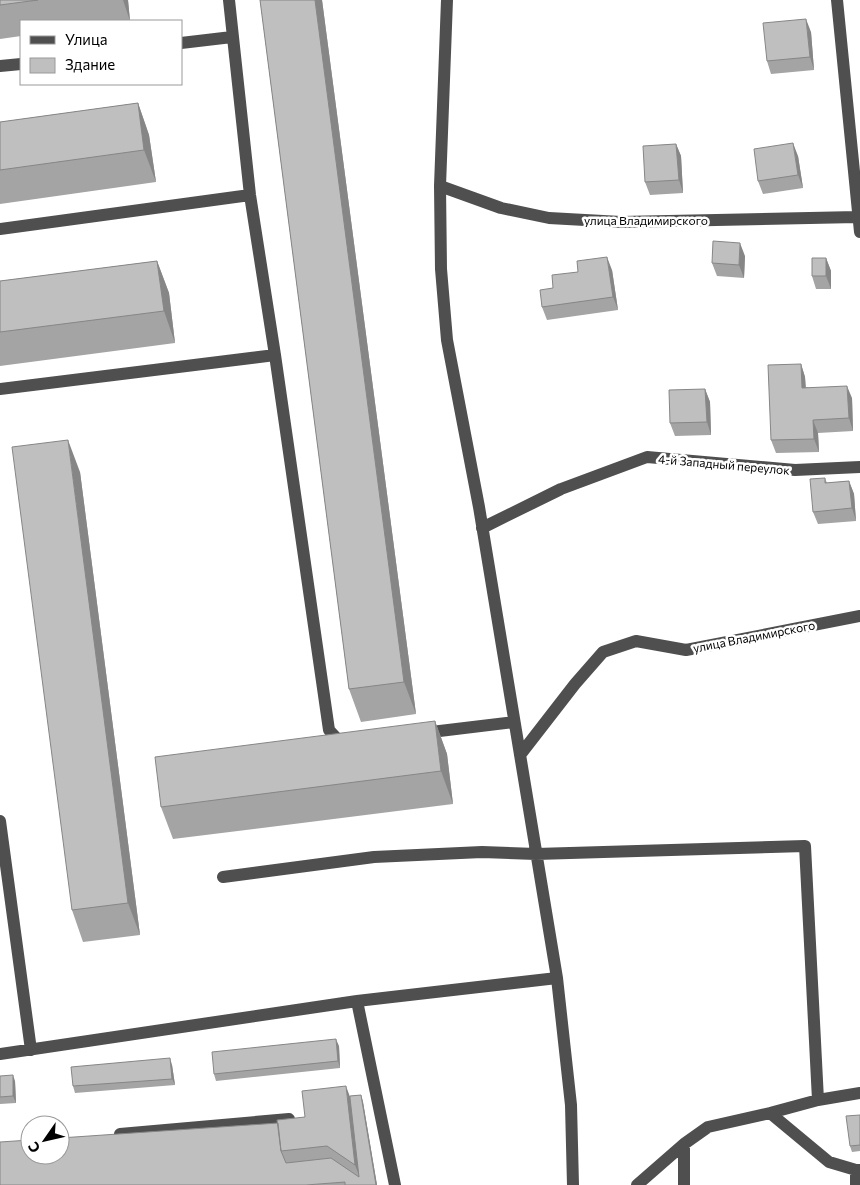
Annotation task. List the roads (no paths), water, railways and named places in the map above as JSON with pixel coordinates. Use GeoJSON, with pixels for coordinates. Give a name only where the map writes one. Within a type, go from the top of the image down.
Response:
{"type":"FeatureCollection","features":[{"type":"Feature","properties":{"kind":"street"},"geometry":{"type":"LineString","coordinates":[[229,0],[250,196],[329,730],[341,743],[360,741]]}},
{"type":"Feature","properties":{"kind":"street"},"geometry":{"type":"LineString","coordinates":[[447,0],[440,186],[441,269],[447,340],[482,528],[557,978],[571,1105],[573,1185]]}},
{"type":"Feature","properties":{"kind":"street"},"geometry":{"type":"LineString","coordinates":[[838,0],[860,232]]}},
{"type":"Feature","properties":{"kind":"street"},"geometry":{"type":"LineString","coordinates":[[182,43],[232,37]]}},
{"type":"Feature","properties":{"kind":"street"},"geometry":{"type":"LineString","coordinates":[[0,66],[20,64]]}},
{"type":"Feature","properties":{"kind":"street","name":"улица Владимирского"},"geometry":{"type":"LineString","coordinates":[[440,186],[501,208],[549,218],[621,222],[859,218]]}},
{"type":"Feature","properties":{"kind":"street"},"geometry":{"type":"LineString","coordinates":[[0,229],[250,196]]}},
{"type":"Feature","properties":{"kind":"street"},"geometry":{"type":"LineString","coordinates":[[0,389],[275,355]]}},
{"type":"Feature","properties":{"kind":"street","name":"4-й Западный переулок"},"geometry":{"type":"LineString","coordinates":[[482,528],[561,489],[647,457],[795,470],[860,467]]}},
{"type":"Feature","properties":{"kind":"street","name":"улица Владимирского"},"geometry":{"type":"LineString","coordinates":[[520,755],[575,684],[603,652],[636,641],[686,650],[860,616]]}},
{"type":"Feature","properties":{"kind":"street"},"geometry":{"type":"LineString","coordinates":[[408,735],[514,722]]}},
{"type":"Feature","properties":{"kind":"street"},"geometry":{"type":"LineString","coordinates":[[0,821],[31,1050]]}},
{"type":"Feature","properties":{"kind":"street"},"geometry":{"type":"LineString","coordinates":[[223,877],[374,857],[482,852],[536,854],[804,846],[818,1100]]}},
{"type":"Feature","properties":{"kind":"street"},"geometry":{"type":"LineString","coordinates":[[0,1054],[357,1001],[557,978]]}},
{"type":"Feature","properties":{"kind":"street"},"geometry":{"type":"LineString","coordinates":[[357,1001],[395,1185]]}},
{"type":"Feature","properties":{"kind":"street"},"geometry":{"type":"LineString","coordinates":[[637,1185],[684,1144],[708,1127],[818,1100],[860,1093]]}},
{"type":"Feature","properties":{"kind":"street"},"geometry":{"type":"LineString","coordinates":[[770,1113],[829,1162],[858,1170],[856,1185]]}},
{"type":"Feature","properties":{"kind":"street"},"geometry":{"type":"LineString","coordinates":[[110,1135],[289,1119]]}},
{"type":"Feature","properties":{"kind":"street"},"geometry":{"type":"LineString","coordinates":[[684,1144],[684,1185]]}}]}
